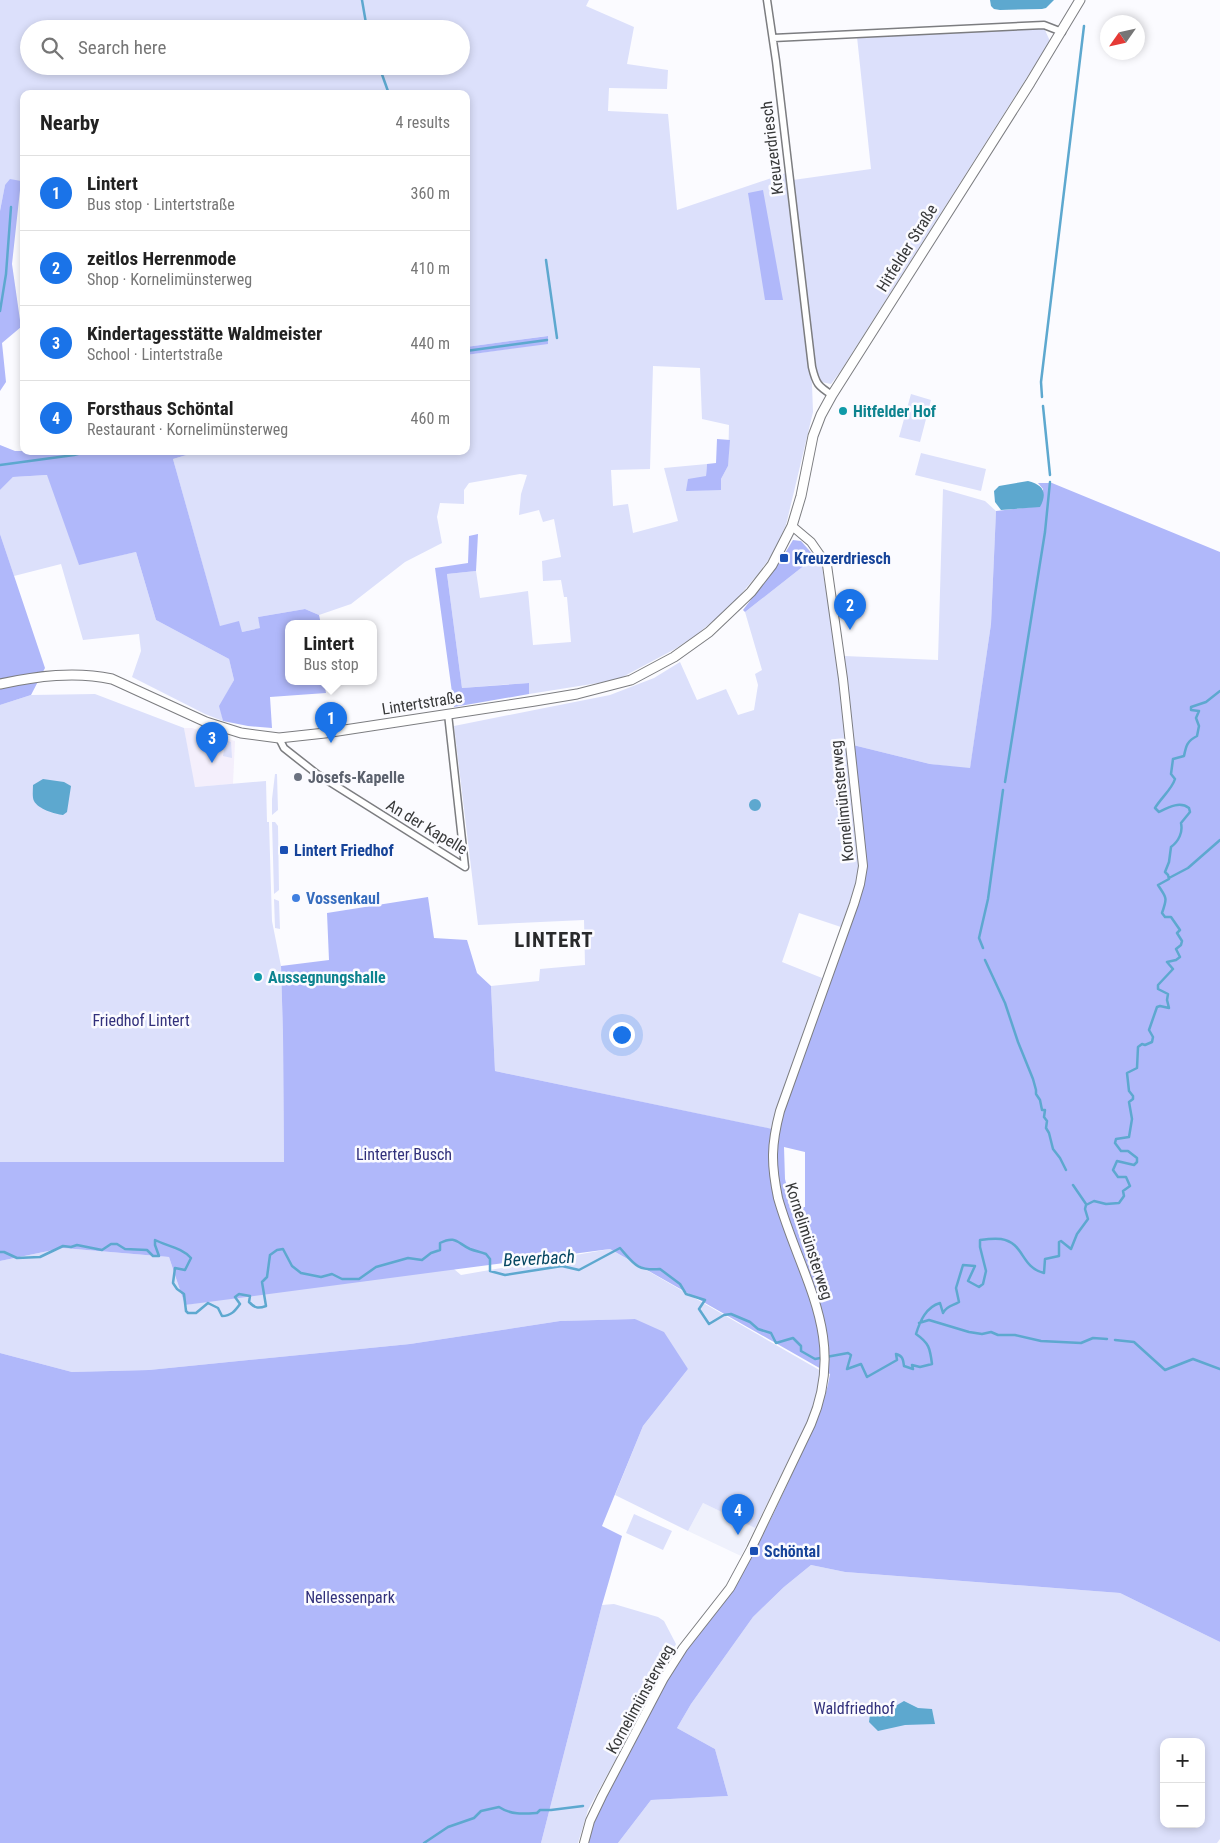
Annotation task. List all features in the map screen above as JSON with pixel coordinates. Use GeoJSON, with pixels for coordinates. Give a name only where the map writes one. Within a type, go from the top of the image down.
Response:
{"type":"FeatureCollection","features":[{"type":"Feature","properties":{"kind":"main road","name":"Hitfelder Straße"},"geometry":{"type":"LineString","coordinates":[[792,526],[801,496],[813,436],[821,415],[1062,32],[1080,0]]}},
{"type":"Feature","properties":{"kind":"main road","name":"Lintertstraße"},"geometry":{"type":"LineString","coordinates":[[0,684],[40,676],[96,675],[120,682],[206,722],[241,733],[279,738],[330,732],[587,692],[631,680],[654,669],[696,642],[737,607],[751,592],[772,565],[792,526]]}},
{"type":"Feature","properties":{"kind":"street","name":"Kreuzerdriesch"},"geometry":{"type":"LineString","coordinates":[[767,0],[812,367],[815,381],[832,395]]}},
{"type":"Feature","properties":{"kind":"street"},"geometry":{"type":"LineString","coordinates":[[773,38],[1044,25],[1062,32]]}},
{"type":"Feature","properties":{"kind":"street","name":"Kornelimünsterweg"},"geometry":{"type":"LineString","coordinates":[[584,1843],[590,1821],[602,1796],[664,1678],[683,1648],[730,1588],[747,1558],[811,1424],[822,1392],[826,1372],[825,1347],[818,1312],[783,1217],[778,1198],[774,1180],[772,1143],[780,1112],[854,904],[864,866],[842,671],[827,565],[811,542],[792,526]]}},
{"type":"Feature","properties":{"kind":"street","name":"An der Kapelle"},"geometry":{"type":"LineString","coordinates":[[279,738],[284,748],[317,774],[465,867],[448,714]]}},
{"type":"Feature","properties":{"kind":"shaded area"},"geometry":{"type":"Polygon","coordinates":[[[990,0],[1054,0],[1046,8],[1042,9],[1000,10],[994,9],[991,6],[990,0]]]}},
{"type":"Feature","properties":{"kind":"shaded area"},"geometry":{"type":"Polygon","coordinates":[[[1028,481],[1043,490],[1044,497],[1040,507],[1001,510],[995,502],[994,491],[999,486],[1028,481]]]}},
{"type":"Feature","properties":{"kind":"shaded area"},"geometry":{"type":"Polygon","coordinates":[[[184,728],[192,728],[235,741],[233,784],[194,787],[184,728]]]}},
{"type":"Feature","properties":{"kind":"shaded area"},"geometry":{"type":"Polygon","coordinates":[[[43,779],[64,782],[71,786],[67,812],[63,815],[43,809],[34,801],[33,785],[43,779]]]}},
{"type":"Feature","properties":{"kind":"shaded area"},"geometry":{"type":"Polygon","coordinates":[[[755,799],[761,805],[755,811],[749,805],[755,799]]]}},
{"type":"Feature","properties":{"kind":"shaded area"},"geometry":{"type":"Polygon","coordinates":[[[703,1503],[755,1528],[741,1556],[688,1531],[703,1503]]]}},
{"type":"Feature","properties":{"kind":"shaded area"},"geometry":{"type":"Polygon","coordinates":[[[904,1701],[918,1708],[932,1709],[935,1724],[905,1725],[878,1731],[869,1722],[871,1707],[892,1708],[904,1701]]]}},
{"type":"Feature","properties":{"kind":"green space"},"geometry":{"type":"Polygon","coordinates":[[[0,0],[589,0],[586,6],[634,27],[627,64],[668,70],[667,89],[609,88],[608,111],[668,114],[677,210],[786,173],[812,384],[813,412],[786,525],[774,552],[730,607],[696,635],[675,649],[617,680],[529,694],[528,683],[462,688],[447,574],[476,571],[480,598],[528,591],[533,645],[571,642],[567,597],[564,597],[561,580],[543,581],[542,561],[561,557],[554,519],[543,522],[539,510],[519,515],[521,494],[527,475],[520,474],[469,483],[464,490],[464,504],[440,503],[437,517],[442,543],[405,562],[351,604],[319,615],[305,609],[258,617],[261,628],[242,632],[220,627],[173,459],[186,455],[470,455],[470,354],[548,343],[547,336],[470,346],[470,90],[20,90],[20,181],[5,185],[0,211],[0,0]],[[653,366],[650,469],[611,470],[613,506],[628,504],[633,533],[678,521],[664,468],[707,464],[706,476],[721,489],[721,479],[728,466],[729,425],[702,419],[700,368],[653,366]]]}},
{"type":"Feature","properties":{"kind":"green space"},"geometry":{"type":"Polygon","coordinates":[[[1044,28],[1050,41],[840,372],[831,384],[821,382],[817,375],[793,180],[871,169],[857,37],[1044,28]]]}},
{"type":"Feature","properties":{"kind":"green space"},"geometry":{"type":"Polygon","coordinates":[[[10,179],[20,181],[12,264],[20,328],[2,343],[6,382],[0,391],[0,211],[5,185],[10,179]]]}},
{"type":"Feature","properties":{"kind":"green space"},"geometry":{"type":"Polygon","coordinates":[[[763,190],[783,300],[765,300],[748,193],[763,190]]]}},
{"type":"Feature","properties":{"kind":"green space"},"geometry":{"type":"Polygon","coordinates":[[[548,336],[548,344],[470,354],[470,346],[548,336]]]}},
{"type":"Feature","properties":{"kind":"green space"},"geometry":{"type":"Polygon","coordinates":[[[911,394],[931,400],[920,442],[899,437],[911,394]]]}},
{"type":"Feature","properties":{"kind":"green space"},"geometry":{"type":"Polygon","coordinates":[[[717,439],[730,440],[728,466],[721,479],[721,490],[686,491],[688,479],[706,476],[707,464],[716,463],[717,439]]]}},
{"type":"Feature","properties":{"kind":"green space"},"geometry":{"type":"Polygon","coordinates":[[[0,445],[20,451],[20,455],[186,455],[173,459],[220,626],[239,621],[242,632],[260,628],[258,617],[305,609],[319,615],[320,620],[285,620],[285,685],[325,685],[326,693],[270,697],[272,728],[223,721],[219,706],[234,680],[229,659],[156,620],[136,552],[79,565],[47,475],[13,477],[0,490],[0,445]]]}},
{"type":"Feature","properties":{"kind":"green space"},"geometry":{"type":"Polygon","coordinates":[[[921,453],[986,469],[981,491],[915,475],[921,453]]]}},
{"type":"Feature","properties":{"kind":"green space"},"geometry":{"type":"Polygon","coordinates":[[[48,475],[79,564],[136,552],[156,620],[229,659],[234,680],[220,706],[223,721],[205,714],[132,677],[141,651],[139,634],[83,640],[61,564],[14,576],[0,534],[0,490],[13,477],[48,475]]]}},
{"type":"Feature","properties":{"kind":"green space","name":"Linterter Busch"},"geometry":{"type":"Polygon","coordinates":[[[1038,483],[1052,483],[1220,552],[1220,1642],[1120,1593],[845,1572],[811,1565],[784,1587],[753,1617],[691,1704],[677,1728],[715,1749],[728,1796],[651,1800],[618,1843],[588,1843],[594,1822],[670,1674],[682,1654],[727,1598],[756,1549],[816,1420],[825,1397],[830,1374],[610,1249],[185,1305],[169,1257],[63,1248],[0,1261],[0,1162],[284,1162],[281,966],[329,960],[327,913],[428,897],[434,938],[467,940],[477,973],[491,986],[495,1071],[777,1130],[864,884],[866,858],[853,745],[930,764],[970,768],[991,624],[996,511],[1040,506],[1043,489],[1038,483]],[[784,1147],[785,1179],[792,1207],[805,1207],[805,1152],[784,1147]]]}},
{"type":"Feature","properties":{"kind":"green space"},"geometry":{"type":"Polygon","coordinates":[[[943,489],[985,501],[996,511],[991,624],[970,769],[930,764],[853,745],[844,656],[938,660],[943,489]]]}},
{"type":"Feature","properties":{"kind":"green space"},"geometry":{"type":"Polygon","coordinates":[[[0,534],[45,668],[31,695],[0,705],[0,534]]]}},
{"type":"Feature","properties":{"kind":"green space"},"geometry":{"type":"Polygon","coordinates":[[[478,534],[476,571],[447,574],[462,688],[529,683],[529,694],[454,707],[435,568],[468,563],[469,536],[478,534]]]}},
{"type":"Feature","properties":{"kind":"green space"},"geometry":{"type":"Polygon","coordinates":[[[793,540],[801,541],[815,557],[745,612],[743,610],[779,563],[793,540]]]}},
{"type":"Feature","properties":{"kind":"green space"},"geometry":{"type":"Polygon","coordinates":[[[815,557],[822,567],[835,644],[860,858],[856,883],[841,927],[799,913],[782,962],[822,978],[771,1129],[495,1071],[491,986],[539,981],[540,969],[585,965],[584,920],[478,925],[454,726],[610,695],[654,678],[680,662],[697,700],[726,689],[738,715],[754,710],[758,685],[755,674],[762,670],[745,612],[815,557]]]}},
{"type":"Feature","properties":{"kind":"green space","name":"Friedhof Lintert"},"geometry":{"type":"Polygon","coordinates":[[[95,694],[184,728],[195,787],[266,781],[272,921],[281,966],[284,1162],[0,1162],[0,705],[31,695],[95,694]]]}},
{"type":"Feature","properties":{"kind":"green space"},"geometry":{"type":"Polygon","coordinates":[[[202,732],[231,742],[232,758],[223,756],[224,750],[198,746],[202,732]]]}},
{"type":"Feature","properties":{"kind":"green space"},"geometry":{"type":"Polygon","coordinates":[[[275,774],[277,774],[278,810],[272,815],[272,799],[275,774]]]}},
{"type":"Feature","properties":{"kind":"green space"},"geometry":{"type":"Polygon","coordinates":[[[272,822],[275,822],[278,826],[279,890],[274,894],[272,822]]]}},
{"type":"Feature","properties":{"kind":"green space"},"geometry":{"type":"Polygon","coordinates":[[[274,899],[279,901],[280,929],[275,928],[274,899]]]}},
{"type":"Feature","properties":{"kind":"green space"},"geometry":{"type":"Polygon","coordinates":[[[63,1248],[169,1257],[185,1305],[441,1258],[461,1275],[610,1249],[821,1371],[819,1391],[812,1412],[755,1528],[703,1503],[688,1531],[615,1495],[643,1426],[688,1369],[635,1319],[560,1321],[410,1344],[149,1370],[72,1372],[0,1353],[0,1261],[63,1248]]]}},
{"type":"Feature","properties":{"kind":"green space","name":"Nellessenpark"},"geometry":{"type":"Polygon","coordinates":[[[635,1319],[664,1332],[688,1369],[643,1426],[602,1526],[622,1536],[602,1605],[541,1843],[0,1843],[0,1353],[72,1372],[149,1370],[410,1344],[560,1321],[635,1319]]]}},
{"type":"Feature","properties":{"kind":"green space"},"geometry":{"type":"Polygon","coordinates":[[[634,1514],[672,1531],[663,1550],[626,1533],[634,1514]]]}},
{"type":"Feature","properties":{"kind":"green space","name":"Waldfriedhof"},"geometry":{"type":"Polygon","coordinates":[[[811,1565],[845,1572],[1120,1593],[1220,1642],[1220,1839],[1217,1843],[618,1843],[651,1800],[728,1796],[715,1749],[677,1728],[691,1704],[753,1617],[784,1587],[811,1565]]]}},
{"type":"Feature","properties":{"kind":"green space"},"geometry":{"type":"Polygon","coordinates":[[[614,1604],[658,1617],[664,1621],[676,1644],[653,1691],[588,1810],[578,1843],[541,1843],[602,1605],[614,1604]]]}},
{"type":"Feature","properties":{"kind":"waterway"},"geometry":{"type":"LineString","coordinates":[[362,0],[365,20]]}},
{"type":"Feature","properties":{"kind":"waterway"},"geometry":{"type":"LineString","coordinates":[[1042,397],[1041,382],[1084,26]]}},
{"type":"Feature","properties":{"kind":"waterway"},"geometry":{"type":"LineString","coordinates":[[382,75],[388,90]]}},
{"type":"Feature","properties":{"kind":"waterway"},"geometry":{"type":"LineString","coordinates":[[0,311],[6,274],[11,207]]}},
{"type":"Feature","properties":{"kind":"waterway"},"geometry":{"type":"LineString","coordinates":[[546,260],[557,338]]}},
{"type":"Feature","properties":{"kind":"waterway"},"geometry":{"type":"LineString","coordinates":[[470,350],[547,340]]}},
{"type":"Feature","properties":{"kind":"waterway"},"geometry":{"type":"LineString","coordinates":[[1043,406],[1050,475]]}},
{"type":"Feature","properties":{"kind":"waterway"},"geometry":{"type":"LineString","coordinates":[[0,465],[74,455]]}},
{"type":"Feature","properties":{"kind":"waterway"},"geometry":{"type":"LineString","coordinates":[[1005,782],[1045,532],[1050,482]]}},
{"type":"Feature","properties":{"kind":"waterway","name":"Beverbach"},"geometry":{"type":"LineString","coordinates":[[0,1252],[17,1258],[40,1257],[63,1246],[71,1247],[77,1245],[102,1250],[111,1244],[117,1244],[125,1249],[147,1250],[153,1256],[159,1256],[155,1240],[179,1249],[191,1258],[185,1270],[175,1268],[173,1283],[184,1294],[186,1311],[188,1313],[196,1313],[208,1303],[218,1308],[222,1316],[225,1316],[234,1311],[240,1304],[235,1297],[239,1294],[250,1296],[249,1302],[255,1307],[266,1306],[262,1282],[267,1277],[270,1255],[277,1250],[283,1249],[292,1266],[301,1273],[321,1277],[332,1274],[342,1279],[359,1279],[376,1267],[408,1258],[422,1260],[431,1253],[440,1250],[440,1243],[450,1240],[486,1254],[490,1259],[490,1271],[505,1275],[562,1266],[579,1270],[620,1248],[637,1265],[646,1269],[660,1269],[680,1284],[686,1294],[705,1300],[699,1309],[709,1324],[724,1315],[731,1314],[750,1322],[758,1329],[771,1333],[776,1343],[793,1338],[801,1346],[801,1351],[815,1359],[848,1353],[851,1355],[847,1369],[861,1364],[867,1377],[897,1360],[896,1354],[902,1358],[904,1366],[913,1369],[912,1365],[920,1367],[932,1364],[928,1346],[916,1334],[919,1324],[927,1311],[935,1305],[940,1303],[943,1313],[948,1307],[959,1302],[956,1288],[963,1265],[975,1266],[968,1281],[979,1287],[983,1284],[986,1271],[980,1240],[998,1239],[1009,1241],[1019,1250],[1031,1266],[1044,1273],[1045,1259],[1059,1256],[1059,1242],[1061,1241],[1071,1249],[1077,1234],[1088,1219],[1085,1209],[1086,1205],[1094,1201],[1106,1204],[1119,1203],[1124,1196],[1123,1191],[1130,1186],[1126,1177],[1118,1177],[1113,1170],[1117,1161],[1134,1165],[1137,1162],[1137,1158],[1128,1151],[1121,1151],[1115,1143],[1116,1139],[1129,1137],[1132,1119],[1129,1102],[1133,1099],[1133,1096],[1129,1091],[1127,1073],[1137,1068],[1138,1047],[1152,1042],[1153,1037],[1149,1030],[1157,1007],[1169,1008],[1168,994],[1158,989],[1158,985],[1173,969],[1167,962],[1180,957],[1176,949],[1181,945],[1182,941],[1177,933],[1180,930],[1171,917],[1165,917],[1162,913],[1165,898],[1158,885],[1169,879],[1165,872],[1169,862],[1171,847],[1180,836],[1181,823],[1190,812],[1189,808],[1182,805],[1159,812],[1155,808],[1175,779],[1171,774],[1173,759],[1184,756],[1188,744],[1197,736],[1199,726],[1196,718],[1199,711],[1191,710],[1191,707],[1206,702],[1220,691]]}},
{"type":"Feature","properties":{"kind":"waterway"},"geometry":{"type":"LineString","coordinates":[[983,948],[979,938],[988,899],[1003,790]]}},
{"type":"Feature","properties":{"kind":"waterway"},"geometry":{"type":"LineString","coordinates":[[1169,878],[1188,868],[1220,840]]}},
{"type":"Feature","properties":{"kind":"waterway"},"geometry":{"type":"LineString","coordinates":[[985,960],[1005,1003],[1033,1079],[1042,1110],[1045,1110],[1046,1128],[1053,1149],[1066,1170]]}},
{"type":"Feature","properties":{"kind":"waterway"},"geometry":{"type":"LineString","coordinates":[[1073,1185],[1086,1204]]}},
{"type":"Feature","properties":{"kind":"waterway"},"geometry":{"type":"LineString","coordinates":[[919,1323],[929,1320],[969,1332],[982,1334],[991,1332],[998,1335],[1015,1335],[1041,1341],[1081,1343],[1093,1338],[1107,1339]]}},
{"type":"Feature","properties":{"kind":"waterway"},"geometry":{"type":"LineString","coordinates":[[1115,1340],[1134,1342],[1165,1370],[1193,1359],[1220,1369]]}},
{"type":"Feature","properties":{"kind":"waterway"},"geometry":{"type":"LineString","coordinates":[[424,1843],[448,1827],[474,1818],[481,1811],[499,1807],[513,1813],[527,1814],[537,1813],[540,1810],[583,1806]]}},
{"type":"Feature","properties":{"kind":"place","name":"Hitfelder Hof"},"geometry":{"type":"Point","coordinates":[843,411]}},
{"type":"Feature","properties":{"kind":"place","name":"Kreuzerdriesch"},"geometry":{"type":"Point","coordinates":[784,558]}},
{"type":"Feature","properties":{"kind":"place","name":"zeitlos Herrenmode"},"geometry":{"type":"Point","coordinates":[850,630]}},
{"type":"Feature","properties":{"kind":"place","name":"Lintert"},"geometry":{"type":"Point","coordinates":[331,743]}},
{"type":"Feature","properties":{"kind":"place","name":"Kindertagesstätte Waldmeister"},"geometry":{"type":"Point","coordinates":[212,763]}},
{"type":"Feature","properties":{"kind":"place","name":"Josefs-Kapelle"},"geometry":{"type":"Point","coordinates":[298,777]}},
{"type":"Feature","properties":{"kind":"place","name":"Lintert Friedhof"},"geometry":{"type":"Point","coordinates":[284,850]}},
{"type":"Feature","properties":{"kind":"place","name":"Vossenkaul"},"geometry":{"type":"Point","coordinates":[296,898]}},
{"type":"Feature","properties":{"kind":"place","name":"Aussegnungshalle"},"geometry":{"type":"Point","coordinates":[258,977]}},
{"type":"Feature","properties":{"kind":"place","name":"Forsthaus Schöntal"},"geometry":{"type":"Point","coordinates":[738,1535]}},
{"type":"Feature","properties":{"kind":"place","name":"Schöntal"},"geometry":{"type":"Point","coordinates":[754,1551]}},
{"type":"Feature","properties":{"kind":"district","name":"LINTERT"},"geometry":{"type":"Point","coordinates":[554,940]}}]}
